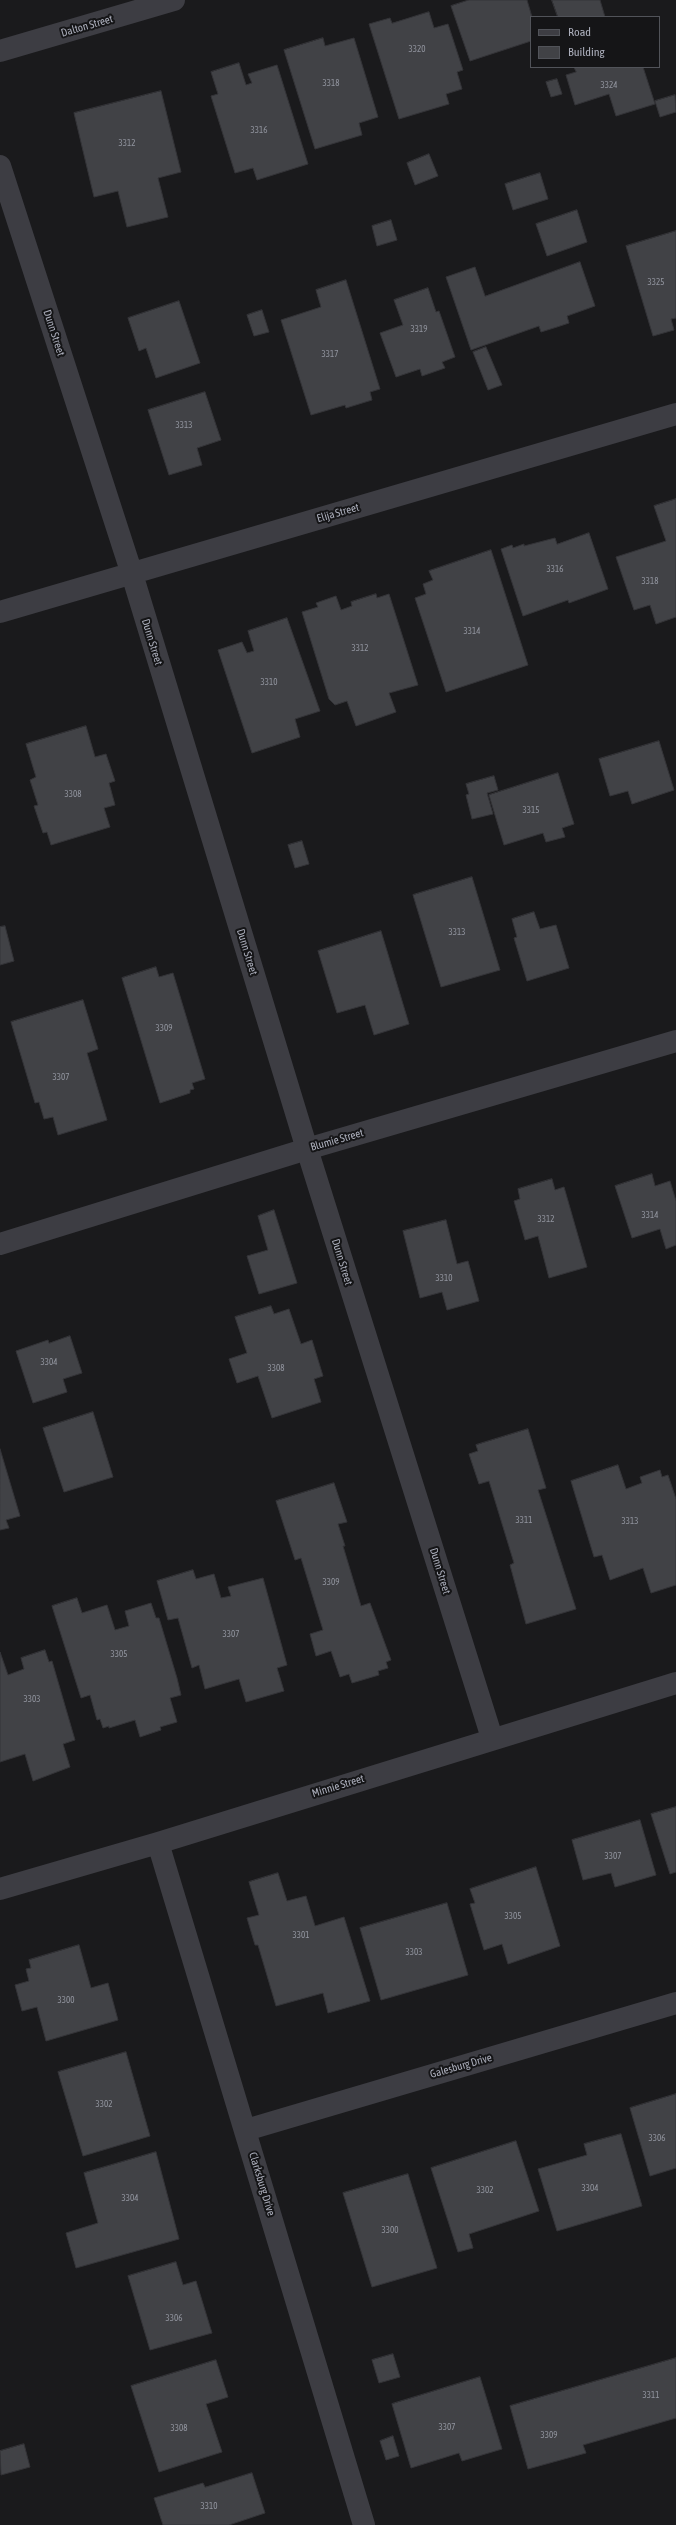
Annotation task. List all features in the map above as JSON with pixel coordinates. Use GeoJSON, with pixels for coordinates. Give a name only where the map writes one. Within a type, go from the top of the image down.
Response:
{"type":"FeatureCollection","features":[{"type":"Feature","properties":{"kind":"street","name":"Dalton Street"},"geometry":{"type":"LineString","coordinates":[[0,51],[174,0]]}},
{"type":"Feature","properties":{"kind":"street","name":"Dunn Street"},"geometry":{"type":"LineString","coordinates":[[0,166],[132,574],[307,1149],[492,1738]]}},
{"type":"Feature","properties":{"kind":"street","name":"Elija Street"},"geometry":{"type":"LineString","coordinates":[[0,612],[676,414]]}},
{"type":"Feature","properties":{"kind":"street","name":"Blumie Street"},"geometry":{"type":"LineString","coordinates":[[0,1244],[307,1149],[676,1041]]}},
{"type":"Feature","properties":{"kind":"street","name":"Minnie Street"},"geometry":{"type":"LineString","coordinates":[[0,1889],[158,1843],[492,1738],[676,1683]]}},
{"type":"Feature","properties":{"kind":"street","name":"Clarksburg Drive"},"geometry":{"type":"LineString","coordinates":[[158,1843],[246,2130],[364,2525]]}},
{"type":"Feature","properties":{"kind":"street","name":"Galesburg Drive"},"geometry":{"type":"LineString","coordinates":[[246,2130],[676,2003]]}},
{"type":"Feature","properties":{"kind":"building"},"geometry":{"type":"Polygon","coordinates":[[[469,0],[527,0],[532,16],[530,16],[530,41],[470,61],[451,6],[469,0]]]}},
{"type":"Feature","properties":{"kind":"building"},"geometry":{"type":"Polygon","coordinates":[[[552,0],[600,0],[605,16],[558,16],[552,0]]]}},
{"type":"Feature","properties":{"kind":"building"},"geometry":{"type":"Polygon","coordinates":[[[429,12],[434,28],[448,24],[463,70],[457,72],[462,89],[446,94],[449,104],[399,119],[369,24],[390,18],[392,23],[429,12]]]}},
{"type":"Feature","properties":{"kind":"building"},"geometry":{"type":"Polygon","coordinates":[[[323,38],[325,46],[354,38],[378,117],[359,123],[362,135],[315,149],[284,50],[323,38]]]}},
{"type":"Feature","properties":{"kind":"building"},"geometry":{"type":"Polygon","coordinates":[[[239,63],[246,85],[252,83],[248,74],[277,65],[308,164],[257,180],[253,168],[235,173],[211,96],[218,94],[211,72],[239,63]]]}},
{"type":"Feature","properties":{"kind":"building"},"geometry":{"type":"Polygon","coordinates":[[[574,68],[643,68],[655,104],[616,116],[609,94],[575,105],[566,75],[576,72],[574,68]]]}},
{"type":"Feature","properties":{"kind":"building"},"geometry":{"type":"Polygon","coordinates":[[[557,79],[562,94],[551,97],[546,82],[557,79]]]}},
{"type":"Feature","properties":{"kind":"building"},"geometry":{"type":"Polygon","coordinates":[[[161,91],[181,172],[158,178],[168,217],[127,227],[118,191],[94,197],[74,113],[161,91]]]}},
{"type":"Feature","properties":{"kind":"building"},"geometry":{"type":"Polygon","coordinates":[[[675,95],[676,112],[660,117],[655,101],[675,95]]]}},
{"type":"Feature","properties":{"kind":"building"},"geometry":{"type":"Polygon","coordinates":[[[429,154],[438,176],[415,185],[407,163],[429,154]]]}},
{"type":"Feature","properties":{"kind":"building"},"geometry":{"type":"Polygon","coordinates":[[[540,173],[548,199],[513,210],[505,184],[540,173]]]}},
{"type":"Feature","properties":{"kind":"building"},"geometry":{"type":"Polygon","coordinates":[[[577,210],[587,242],[547,256],[536,224],[577,210]]]}},
{"type":"Feature","properties":{"kind":"building"},"geometry":{"type":"Polygon","coordinates":[[[391,220],[397,240],[377,246],[372,226],[391,220]]]}},
{"type":"Feature","properties":{"kind":"building"},"geometry":{"type":"Polygon","coordinates":[[[676,231],[676,318],[671,319],[674,330],[653,336],[626,246],[676,231]]]}},
{"type":"Feature","properties":{"kind":"building"},"geometry":{"type":"Polygon","coordinates":[[[580,262],[595,306],[567,316],[569,323],[541,332],[539,326],[471,350],[446,277],[475,267],[485,296],[580,262]]]}},
{"type":"Feature","properties":{"kind":"building"},"geometry":{"type":"Polygon","coordinates":[[[346,280],[380,389],[370,392],[372,400],[346,408],[345,405],[311,415],[281,320],[321,307],[316,290],[346,280]]]}},
{"type":"Feature","properties":{"kind":"building"},"geometry":{"type":"Polygon","coordinates":[[[428,288],[436,312],[439,311],[455,357],[442,362],[445,368],[422,376],[420,369],[396,377],[380,333],[403,325],[394,300],[428,288]]]}},
{"type":"Feature","properties":{"kind":"building"},"geometry":{"type":"Polygon","coordinates":[[[179,301],[200,363],[156,378],[146,348],[139,351],[128,318],[179,301]]]}},
{"type":"Feature","properties":{"kind":"building"},"geometry":{"type":"Polygon","coordinates":[[[262,310],[269,332],[254,336],[247,315],[262,310]]]}},
{"type":"Feature","properties":{"kind":"building"},"geometry":{"type":"Polygon","coordinates":[[[486,347],[502,385],[488,390],[473,352],[486,347]]]}},
{"type":"Feature","properties":{"kind":"building"},"geometry":{"type":"Polygon","coordinates":[[[205,392],[221,440],[197,448],[202,465],[169,475],[148,410],[205,392]]]}},
{"type":"Feature","properties":{"kind":"building"},"geometry":{"type":"Polygon","coordinates":[[[676,499],[676,617],[656,624],[650,605],[634,610],[616,557],[666,541],[654,506],[676,499]]]}},
{"type":"Feature","properties":{"kind":"building"},"geometry":{"type":"Polygon","coordinates":[[[589,533],[608,589],[569,603],[568,600],[523,616],[501,549],[512,545],[513,548],[524,544],[524,546],[555,538],[557,544],[589,533]]]}},
{"type":"Feature","properties":{"kind":"building"},"geometry":{"type":"Polygon","coordinates":[[[491,550],[528,665],[446,692],[415,598],[426,594],[423,584],[433,580],[429,571],[491,550]]]}},
{"type":"Feature","properties":{"kind":"building"},"geometry":{"type":"Polygon","coordinates":[[[376,594],[377,598],[389,594],[418,685],[389,693],[396,712],[356,726],[347,701],[335,705],[329,699],[302,612],[318,607],[316,603],[336,596],[341,610],[352,606],[351,602],[376,594]]]}},
{"type":"Feature","properties":{"kind":"building"},"geometry":{"type":"Polygon","coordinates":[[[287,618],[320,711],[295,719],[300,737],[252,753],[218,650],[242,642],[247,653],[254,651],[248,631],[287,618]]]}},
{"type":"Feature","properties":{"kind":"building"},"geometry":{"type":"Polygon","coordinates":[[[86,726],[95,757],[106,754],[115,781],[109,783],[115,805],[104,808],[110,827],[51,845],[47,832],[43,833],[34,806],[38,805],[30,780],[36,777],[26,744],[86,726]]]}},
{"type":"Feature","properties":{"kind":"building"},"geometry":{"type":"Polygon","coordinates":[[[659,741],[674,790],[632,804],[628,791],[610,796],[599,759],[659,741]]]}},
{"type":"Feature","properties":{"kind":"building"},"geometry":{"type":"Polygon","coordinates":[[[558,773],[574,824],[562,828],[565,837],[546,842],[543,833],[504,845],[489,795],[558,773]]]}},
{"type":"Feature","properties":{"kind":"building"},"geometry":{"type":"Polygon","coordinates":[[[494,776],[498,790],[487,793],[493,814],[472,819],[466,795],[469,794],[466,784],[494,776]]]}},
{"type":"Feature","properties":{"kind":"building"},"geometry":{"type":"Polygon","coordinates":[[[302,841],[309,864],[295,868],[288,845],[302,841]]]}},
{"type":"Feature","properties":{"kind":"building"},"geometry":{"type":"Polygon","coordinates":[[[472,877],[500,970],[441,987],[413,895],[472,877]]]}},
{"type":"Feature","properties":{"kind":"building"},"geometry":{"type":"Polygon","coordinates":[[[534,912],[540,929],[556,925],[569,968],[527,981],[514,938],[517,937],[512,919],[534,912]]]}},
{"type":"Feature","properties":{"kind":"building"},"geometry":{"type":"Polygon","coordinates":[[[5,926],[14,961],[0,965],[0,927],[5,926]]]}},
{"type":"Feature","properties":{"kind":"building"},"geometry":{"type":"Polygon","coordinates":[[[381,931],[409,1024],[374,1035],[365,1005],[337,1013],[318,951],[381,931]]]}},
{"type":"Feature","properties":{"kind":"building"},"geometry":{"type":"Polygon","coordinates":[[[156,967],[159,977],[173,973],[205,1079],[192,1083],[194,1089],[190,1090],[190,1093],[160,1103],[122,978],[156,967]]]}},
{"type":"Feature","properties":{"kind":"building"},"geometry":{"type":"Polygon","coordinates":[[[83,1000],[98,1049],[87,1053],[107,1120],[58,1135],[53,1117],[44,1119],[39,1102],[35,1103],[11,1022],[83,1000]]]}},
{"type":"Feature","properties":{"kind":"building"},"geometry":{"type":"Polygon","coordinates":[[[652,1174],[655,1186],[670,1181],[676,1201],[676,1245],[666,1249],[660,1229],[632,1238],[615,1186],[652,1174]]]}},
{"type":"Feature","properties":{"kind":"building"},"geometry":{"type":"Polygon","coordinates":[[[552,1179],[555,1190],[564,1187],[587,1267],[549,1278],[538,1236],[525,1240],[514,1201],[520,1199],[518,1189],[552,1179]]]}},
{"type":"Feature","properties":{"kind":"building"},"geometry":{"type":"Polygon","coordinates":[[[274,1210],[297,1283],[259,1294],[247,1256],[268,1250],[258,1216],[274,1210]]]}},
{"type":"Feature","properties":{"kind":"building"},"geometry":{"type":"Polygon","coordinates":[[[446,1220],[457,1264],[468,1261],[479,1301],[447,1310],[442,1292],[420,1298],[403,1231],[446,1220]]]}},
{"type":"Feature","properties":{"kind":"building"},"geometry":{"type":"Polygon","coordinates":[[[271,1306],[274,1314],[289,1309],[301,1344],[312,1340],[323,1376],[314,1379],[321,1402],[272,1418],[258,1376],[237,1383],[229,1359],[247,1353],[235,1317],[271,1306]]]}},
{"type":"Feature","properties":{"kind":"building"},"geometry":{"type":"Polygon","coordinates":[[[70,1336],[82,1373],[63,1379],[67,1392],[33,1403],[16,1351],[48,1340],[49,1343],[70,1336]]]}},
{"type":"Feature","properties":{"kind":"building"},"geometry":{"type":"Polygon","coordinates":[[[93,1412],[113,1477],[64,1492],[43,1428],[93,1412]]]}},
{"type":"Feature","properties":{"kind":"building"},"geometry":{"type":"Polygon","coordinates":[[[528,1429],[546,1488],[538,1490],[576,1609],[526,1624],[510,1565],[514,1563],[489,1481],[479,1484],[469,1454],[478,1451],[476,1445],[528,1429]]]}},
{"type":"Feature","properties":{"kind":"building"},"geometry":{"type":"Polygon","coordinates":[[[0,1449],[20,1516],[6,1520],[9,1528],[0,1530],[0,1449]]]}},
{"type":"Feature","properties":{"kind":"building"},"geometry":{"type":"Polygon","coordinates":[[[618,1465],[626,1489],[642,1483],[640,1477],[660,1470],[662,1477],[668,1475],[676,1499],[676,1585],[651,1593],[643,1568],[610,1580],[602,1555],[594,1557],[571,1481],[618,1465]]]}},
{"type":"Feature","properties":{"kind":"building"},"geometry":{"type":"Polygon","coordinates":[[[334,1483],[347,1522],[338,1524],[361,1606],[370,1603],[391,1660],[386,1662],[388,1668],[378,1671],[379,1675],[352,1683],[349,1674],[340,1677],[331,1651],[316,1656],[310,1634],[323,1630],[301,1558],[295,1560],[276,1501],[334,1483]]]}},
{"type":"Feature","properties":{"kind":"building"},"geometry":{"type":"Polygon","coordinates":[[[193,1570],[196,1579],[214,1574],[221,1598],[231,1596],[228,1587],[263,1578],[287,1665],[277,1668],[284,1691],[246,1702],[239,1679],[205,1689],[199,1665],[192,1668],[178,1618],[168,1620],[157,1581],[193,1570]]]}},
{"type":"Feature","properties":{"kind":"building"},"geometry":{"type":"Polygon","coordinates":[[[77,1598],[82,1613],[107,1605],[115,1630],[129,1626],[125,1611],[151,1603],[156,1618],[159,1618],[181,1695],[170,1698],[177,1722],[160,1727],[161,1730],[140,1737],[135,1720],[109,1728],[109,1726],[103,1728],[100,1719],[97,1720],[90,1695],[81,1698],[52,1606],[77,1598]]]}},
{"type":"Feature","properties":{"kind":"building"},"geometry":{"type":"Polygon","coordinates":[[[45,1650],[49,1662],[52,1661],[75,1740],[63,1744],[70,1767],[33,1781],[25,1754],[0,1762],[0,1652],[8,1675],[24,1669],[21,1658],[45,1650]]]}},
{"type":"Feature","properties":{"kind":"building"},"geometry":{"type":"Polygon","coordinates":[[[676,1807],[676,1872],[670,1874],[651,1814],[676,1807]]]}},
{"type":"Feature","properties":{"kind":"building"},"geometry":{"type":"Polygon","coordinates":[[[640,1820],[656,1875],[615,1887],[611,1873],[583,1880],[572,1840],[640,1820]]]}},
{"type":"Feature","properties":{"kind":"building"},"geometry":{"type":"Polygon","coordinates":[[[536,1867],[560,1946],[508,1964],[502,1944],[484,1950],[470,1904],[475,1903],[470,1889],[536,1867]]]}},
{"type":"Feature","properties":{"kind":"building"},"geometry":{"type":"Polygon","coordinates":[[[278,1873],[287,1901],[306,1896],[315,1926],[344,1917],[370,2001],[328,2013],[323,1993],[276,2006],[258,1945],[255,1945],[247,1918],[259,1915],[249,1882],[278,1873]]]}},
{"type":"Feature","properties":{"kind":"building"},"geometry":{"type":"Polygon","coordinates":[[[447,1903],[468,1975],[381,2000],[360,1928],[447,1903]]]}},
{"type":"Feature","properties":{"kind":"building"},"geometry":{"type":"Polygon","coordinates":[[[79,1945],[91,1988],[108,1983],[118,2020],[46,2041],[37,2007],[22,2011],[15,1985],[29,1981],[26,1969],[31,1968],[29,1960],[79,1945]]]}},
{"type":"Feature","properties":{"kind":"building"},"geometry":{"type":"Polygon","coordinates":[[[126,2052],[150,2136],[83,2156],[58,2072],[126,2052]]]}},
{"type":"Feature","properties":{"kind":"building"},"geometry":{"type":"Polygon","coordinates":[[[676,2094],[676,2168],[650,2176],[630,2108],[676,2094]]]}},
{"type":"Feature","properties":{"kind":"building"},"geometry":{"type":"Polygon","coordinates":[[[621,2134],[642,2206],[557,2231],[538,2169],[587,2155],[584,2144],[621,2134]]]}},
{"type":"Feature","properties":{"kind":"building"},"geometry":{"type":"Polygon","coordinates":[[[516,2141],[539,2211],[469,2234],[473,2248],[458,2252],[431,2168],[516,2141]]]}},
{"type":"Feature","properties":{"kind":"building"},"geometry":{"type":"Polygon","coordinates":[[[156,2152],[179,2239],[76,2268],[66,2233],[98,2223],[84,2173],[156,2152]]]}},
{"type":"Feature","properties":{"kind":"building"},"geometry":{"type":"Polygon","coordinates":[[[408,2174],[437,2268],[372,2287],[343,2193],[408,2174]]]}},
{"type":"Feature","properties":{"kind":"building"},"geometry":{"type":"Polygon","coordinates":[[[176,2262],[183,2285],[196,2281],[212,2333],[150,2350],[128,2276],[176,2262]]]}},
{"type":"Feature","properties":{"kind":"building"},"geometry":{"type":"Polygon","coordinates":[[[393,2354],[400,2377],[379,2383],[372,2360],[393,2354]]]}},
{"type":"Feature","properties":{"kind":"building"},"geometry":{"type":"Polygon","coordinates":[[[676,2358],[676,2418],[583,2445],[586,2453],[528,2469],[510,2406],[676,2358]]]}},
{"type":"Feature","properties":{"kind":"building"},"geometry":{"type":"Polygon","coordinates":[[[216,2360],[228,2397],[206,2404],[222,2452],[159,2472],[131,2386],[216,2360]]]}},
{"type":"Feature","properties":{"kind":"building"},"geometry":{"type":"Polygon","coordinates":[[[480,2377],[502,2449],[462,2461],[459,2453],[411,2468],[392,2404],[480,2377]]]}},
{"type":"Feature","properties":{"kind":"building"},"geometry":{"type":"Polygon","coordinates":[[[393,2436],[399,2456],[386,2460],[380,2441],[393,2436]]]}},
{"type":"Feature","properties":{"kind":"building"},"geometry":{"type":"Polygon","coordinates":[[[24,2444],[30,2467],[1,2475],[0,2451],[24,2444]]]}},
{"type":"Feature","properties":{"kind":"building"},"geometry":{"type":"Polygon","coordinates":[[[252,2473],[265,2513],[229,2525],[163,2525],[154,2498],[203,2483],[205,2487],[252,2473]]]}}]}
